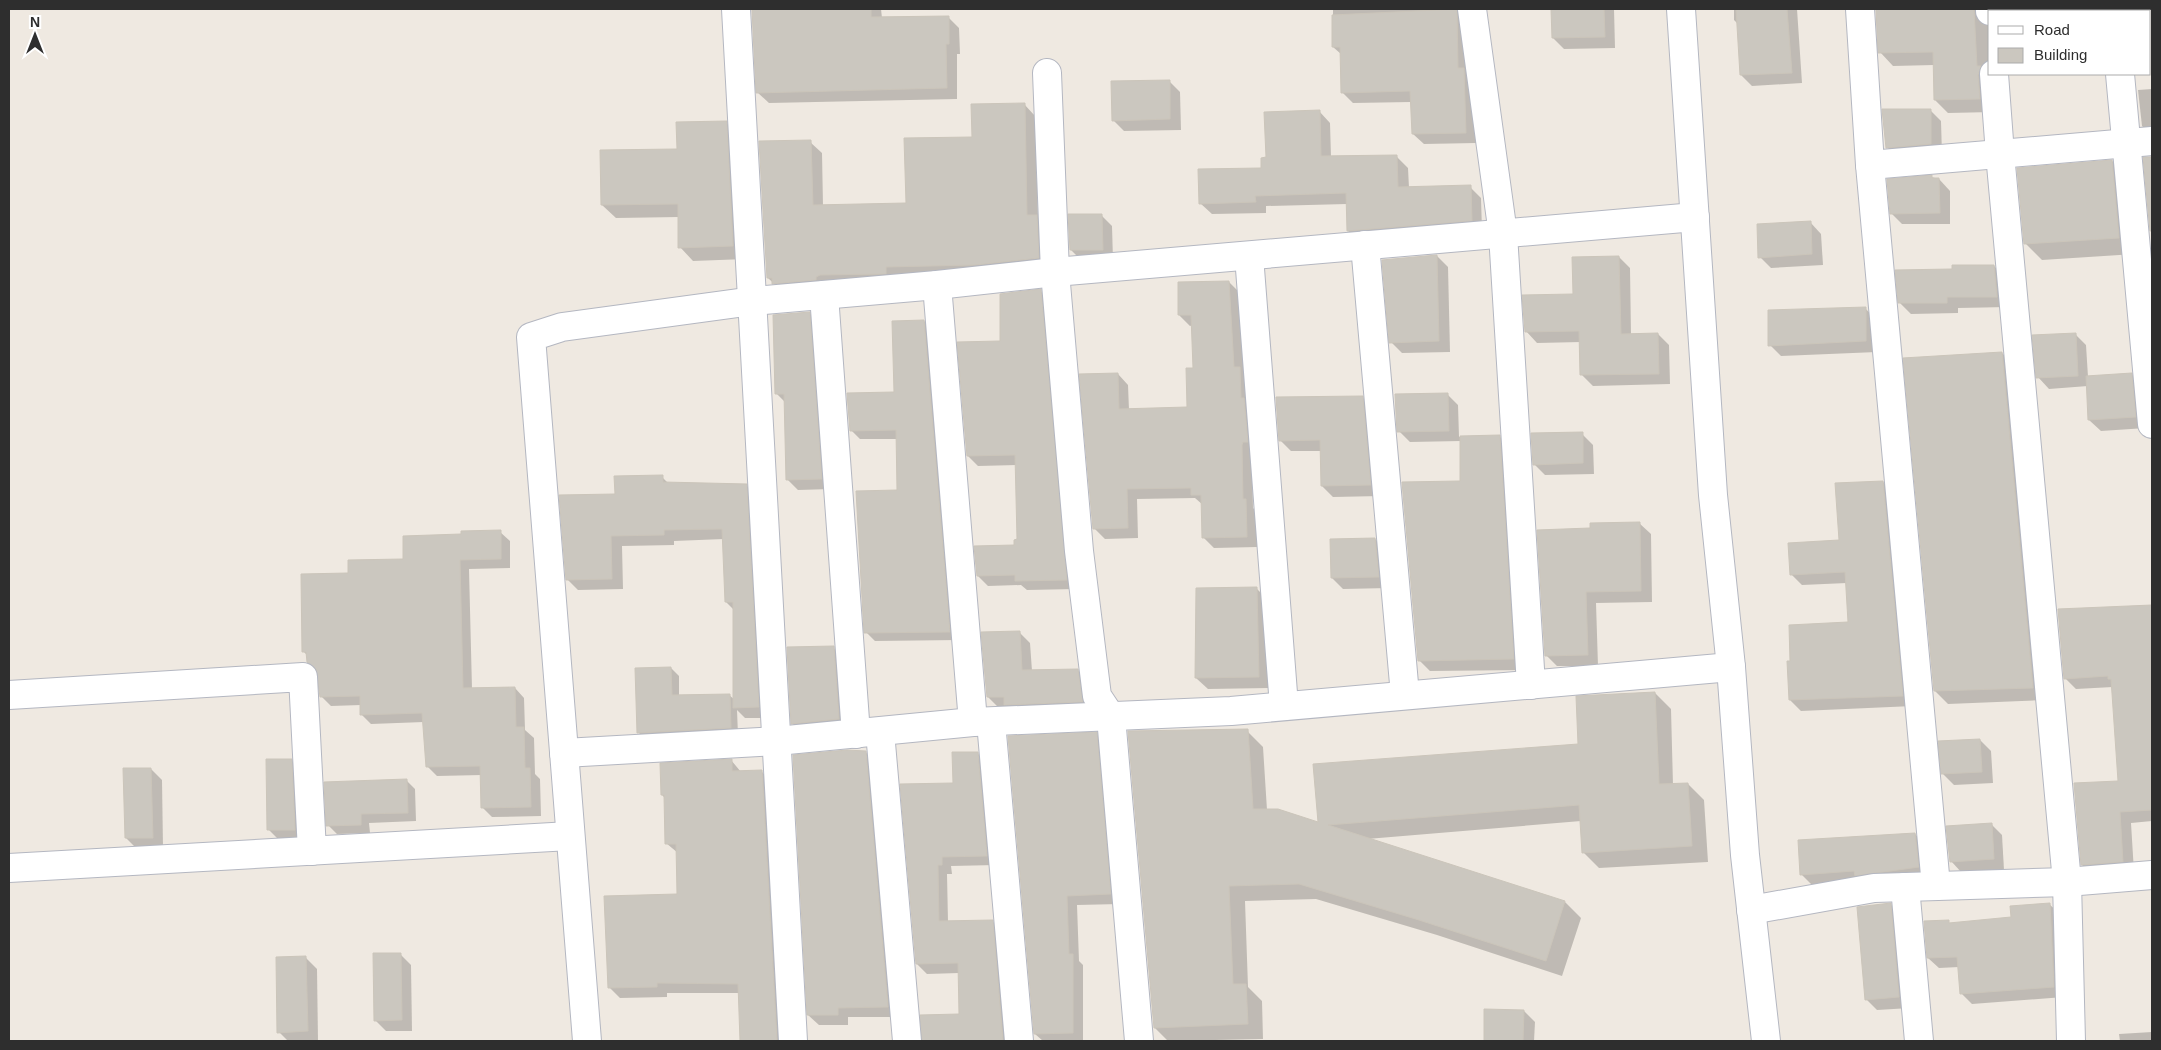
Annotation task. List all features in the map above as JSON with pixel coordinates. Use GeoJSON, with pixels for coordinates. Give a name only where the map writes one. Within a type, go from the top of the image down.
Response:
{"type":"FeatureCollection","features":[{"type":"Feature","properties":{"kind":"street"},"geometry":{"type":"LineString","coordinates":[[736,9],[754,301],[793,1041]]}},
{"type":"Feature","properties":{"kind":"street"},"geometry":{"type":"LineString","coordinates":[[1472,9],[1504,234],[1531,685]]}},
{"type":"Feature","properties":{"kind":"street"},"geometry":{"type":"LineString","coordinates":[[1681,9],[1713,495],[1731,667],[1745,855],[1766,1041]]}},
{"type":"Feature","properties":{"kind":"street"},"geometry":{"type":"LineString","coordinates":[[1860,9],[1870,165],[1936,886]]}},
{"type":"Feature","properties":{"kind":"street"},"geometry":{"type":"LineString","coordinates":[[1047,73],[1055,272],[1082,580],[1098,696],[1111,717],[1139,1041]]}},
{"type":"Feature","properties":{"kind":"street"},"geometry":{"type":"LineString","coordinates":[[1994,75],[2067,882],[2071,1041]]}},
{"type":"Feature","properties":{"kind":"street"},"geometry":{"type":"LineString","coordinates":[[2120,75],[2152,424]]}},
{"type":"Feature","properties":{"kind":"street"},"geometry":{"type":"LineString","coordinates":[[1870,165],[2152,140]]}},
{"type":"Feature","properties":{"kind":"street"},"geometry":{"type":"LineString","coordinates":[[587,1041],[529,339],[537,334],[562,327],[754,301],[937,285],[1055,272],[1695,217]]}},
{"type":"Feature","properties":{"kind":"street"},"geometry":{"type":"LineString","coordinates":[[1365,245],[1405,695]]}},
{"type":"Feature","properties":{"kind":"street"},"geometry":{"type":"LineString","coordinates":[[1249,256],[1284,706]]}},
{"type":"Feature","properties":{"kind":"street"},"geometry":{"type":"LineString","coordinates":[[937,285],[982,722],[1019,1041]]}},
{"type":"Feature","properties":{"kind":"street"},"geometry":{"type":"LineString","coordinates":[[824,295],[868,733],[907,1041]]}},
{"type":"Feature","properties":{"kind":"street"},"geometry":{"type":"LineString","coordinates":[[564,753],[777,741],[982,722],[1111,717],[1284,706],[1731,667]]}},
{"type":"Feature","properties":{"kind":"street"},"geometry":{"type":"LineString","coordinates":[[9,695],[303,677],[312,851]]}},
{"type":"Feature","properties":{"kind":"street"},"geometry":{"type":"LineString","coordinates":[[9,868],[570,836]]}},
{"type":"Feature","properties":{"kind":"street"},"geometry":{"type":"LineString","coordinates":[[1751,910],[1874,888],[2067,882],[2152,876]]}},
{"type":"Feature","properties":{"kind":"street"},"geometry":{"type":"LineString","coordinates":[[1905,887],[1919,1041]]}},
{"type":"Feature","properties":{"kind":"building"},"geometry":{"type":"Polygon","coordinates":[[[752,9],[871,9],[871,17],[949,16],[949,44],[946,44],[947,88],[756,93],[752,9]]]}},
{"type":"Feature","properties":{"kind":"building"},"geometry":{"type":"Polygon","coordinates":[[[1457,9],[1458,68],[1464,68],[1466,133],[1412,134],[1410,91],[1341,93],[1340,47],[1332,47],[1332,15],[1457,9]]]}},
{"type":"Feature","properties":{"kind":"building"},"geometry":{"type":"Polygon","coordinates":[[[1551,9],[1604,9],[1605,37],[1552,38],[1551,9]]]}},
{"type":"Feature","properties":{"kind":"building"},"geometry":{"type":"Polygon","coordinates":[[[1736,9],[1787,9],[1792,73],[1740,75],[1736,9]]]}},
{"type":"Feature","properties":{"kind":"building"},"geometry":{"type":"Polygon","coordinates":[[[1876,9],[1974,9],[1977,66],[1981,66],[1978,75],[1980,99],[1934,100],[1933,52],[1878,53],[1876,9]]]}},
{"type":"Feature","properties":{"kind":"building"},"geometry":{"type":"Polygon","coordinates":[[[1170,80],[1170,119],[1112,121],[1111,81],[1170,80]]]}},
{"type":"Feature","properties":{"kind":"building"},"geometry":{"type":"Polygon","coordinates":[[[1025,103],[1027,215],[1037,215],[1039,258],[975,265],[886,267],[886,274],[820,275],[816,277],[816,280],[772,284],[772,278],[767,278],[759,141],[811,140],[813,205],[906,203],[904,138],[972,137],[971,104],[1025,103]]]}},
{"type":"Feature","properties":{"kind":"building"},"geometry":{"type":"Polygon","coordinates":[[[1882,109],[1931,109],[1931,144],[1886,148],[1882,109]]]}},
{"type":"Feature","properties":{"kind":"building"},"geometry":{"type":"Polygon","coordinates":[[[1320,110],[1321,156],[1397,155],[1398,187],[1471,185],[1472,221],[1347,231],[1346,193],[1255,196],[1256,202],[1199,204],[1198,169],[1261,168],[1261,158],[1266,157],[1264,112],[1320,110]]]}},
{"type":"Feature","properties":{"kind":"building"},"geometry":{"type":"Polygon","coordinates":[[[727,121],[733,246],[678,248],[678,204],[601,205],[600,150],[677,149],[676,122],[727,121]]]}},
{"type":"Feature","properties":{"kind":"building"},"geometry":{"type":"Polygon","coordinates":[[[2143,157],[2152,157],[2152,231],[2150,231],[2143,157]]]}},
{"type":"Feature","properties":{"kind":"building"},"geometry":{"type":"Polygon","coordinates":[[[2112,160],[2119,238],[2024,244],[2017,168],[2112,160]]]}},
{"type":"Feature","properties":{"kind":"building"},"geometry":{"type":"Polygon","coordinates":[[[1932,175],[1932,178],[1939,178],[1940,213],[1890,214],[1887,179],[1932,175]]]}},
{"type":"Feature","properties":{"kind":"building"},"geometry":{"type":"Polygon","coordinates":[[[1068,214],[1102,214],[1103,250],[1070,250],[1068,214]]]}},
{"type":"Feature","properties":{"kind":"building"},"geometry":{"type":"Polygon","coordinates":[[[1811,221],[1812,254],[1758,258],[1757,224],[1811,221]]]}},
{"type":"Feature","properties":{"kind":"building"},"geometry":{"type":"Polygon","coordinates":[[[1437,255],[1439,341],[1389,343],[1382,260],[1437,255]]]}},
{"type":"Feature","properties":{"kind":"building"},"geometry":{"type":"Polygon","coordinates":[[[1619,256],[1621,334],[1658,333],[1659,374],[1580,375],[1579,331],[1525,332],[1522,295],[1573,294],[1572,257],[1619,256]]]}},
{"type":"Feature","properties":{"kind":"building"},"geometry":{"type":"Polygon","coordinates":[[[1952,265],[1994,265],[1997,297],[1947,297],[1947,303],[1898,303],[1895,270],[1952,269],[1952,265]]]}},
{"type":"Feature","properties":{"kind":"building"},"geometry":{"type":"Polygon","coordinates":[[[1229,281],[1234,367],[1240,367],[1241,398],[1244,398],[1248,442],[1243,442],[1242,445],[1243,499],[1246,499],[1247,537],[1202,538],[1201,495],[1191,495],[1191,488],[1127,489],[1128,528],[1093,529],[1079,374],[1118,373],[1119,409],[1187,407],[1186,368],[1193,368],[1191,315],[1178,315],[1178,282],[1229,281]]]}},
{"type":"Feature","properties":{"kind":"building"},"geometry":{"type":"Polygon","coordinates":[[[1041,289],[1067,580],[1015,581],[1015,575],[977,576],[974,546],[1014,545],[1014,540],[1017,539],[1015,455],[967,456],[957,342],[1000,341],[1000,294],[1041,289]]]}},
{"type":"Feature","properties":{"kind":"building"},"geometry":{"type":"Polygon","coordinates":[[[1866,307],[1866,341],[1768,346],[1768,310],[1866,307]]]}},
{"type":"Feature","properties":{"kind":"building"},"geometry":{"type":"Polygon","coordinates":[[[810,312],[822,479],[786,480],[784,394],[775,394],[773,315],[810,312]]]}},
{"type":"Feature","properties":{"kind":"building"},"geometry":{"type":"Polygon","coordinates":[[[924,320],[950,632],[864,633],[856,491],[897,490],[896,430],[850,431],[847,393],[894,392],[892,321],[924,320]]]}},
{"type":"Feature","properties":{"kind":"building"},"geometry":{"type":"Polygon","coordinates":[[[2076,333],[2078,376],[2036,378],[2032,335],[2076,333]]]}},
{"type":"Feature","properties":{"kind":"building"},"geometry":{"type":"Polygon","coordinates":[[[2002,352],[2033,688],[1934,691],[1903,358],[2002,352]]]}},
{"type":"Feature","properties":{"kind":"building"},"geometry":{"type":"Polygon","coordinates":[[[2132,373],[2136,417],[2088,420],[2086,376],[2132,373]]]}},
{"type":"Feature","properties":{"kind":"building"},"geometry":{"type":"Polygon","coordinates":[[[1448,393],[1449,431],[1397,432],[1395,394],[1448,393]]]}},
{"type":"Feature","properties":{"kind":"building"},"geometry":{"type":"Polygon","coordinates":[[[1363,396],[1371,485],[1321,486],[1320,440],[1279,441],[1276,397],[1363,396]]]}},
{"type":"Feature","properties":{"kind":"building"},"geometry":{"type":"Polygon","coordinates":[[[1583,432],[1583,463],[1533,465],[1531,433],[1583,432]]]}},
{"type":"Feature","properties":{"kind":"building"},"geometry":{"type":"Polygon","coordinates":[[[1500,435],[1514,659],[1418,661],[1402,482],[1460,481],[1460,436],[1500,435]]]}},
{"type":"Feature","properties":{"kind":"building"},"geometry":{"type":"Polygon","coordinates":[[[663,475],[663,482],[747,484],[759,707],[733,708],[733,602],[725,602],[722,529],[664,530],[664,535],[611,536],[612,579],[566,580],[559,495],[615,494],[614,476],[663,475]]]}},
{"type":"Feature","properties":{"kind":"building"},"geometry":{"type":"Polygon","coordinates":[[[1883,481],[1903,696],[1789,700],[1787,661],[1790,661],[1789,625],[1848,622],[1845,572],[1790,575],[1788,543],[1839,540],[1835,483],[1883,481]]]}},
{"type":"Feature","properties":{"kind":"building"},"geometry":{"type":"Polygon","coordinates":[[[1640,522],[1641,591],[1586,592],[1588,655],[1545,656],[1537,530],[1590,528],[1590,523],[1640,522]]]}},
{"type":"Feature","properties":{"kind":"building"},"geometry":{"type":"Polygon","coordinates":[[[501,530],[501,559],[460,560],[463,688],[515,687],[516,727],[524,727],[525,768],[530,768],[531,807],[481,808],[480,766],[426,767],[422,713],[360,715],[360,696],[320,697],[316,669],[307,662],[306,652],[302,652],[301,574],[348,573],[348,560],[403,559],[403,536],[461,534],[461,531],[501,530]]]}},
{"type":"Feature","properties":{"kind":"building"},"geometry":{"type":"Polygon","coordinates":[[[1375,538],[1379,577],[1331,578],[1330,539],[1375,538]]]}},
{"type":"Feature","properties":{"kind":"building"},"geometry":{"type":"Polygon","coordinates":[[[1257,587],[1259,677],[1195,678],[1196,588],[1257,587]]]}},
{"type":"Feature","properties":{"kind":"building"},"geometry":{"type":"Polygon","coordinates":[[[2152,605],[2152,810],[2120,812],[2123,862],[2081,865],[2074,783],[2118,781],[2111,679],[2108,679],[2108,676],[2064,679],[2058,609],[2152,605]]]}},
{"type":"Feature","properties":{"kind":"building"},"geometry":{"type":"Polygon","coordinates":[[[1020,631],[1022,670],[1078,669],[1083,702],[1004,705],[1004,697],[987,697],[981,632],[1020,631]]]}},
{"type":"Feature","properties":{"kind":"building"},"geometry":{"type":"Polygon","coordinates":[[[834,646],[839,719],[791,724],[787,647],[834,646]]]}},
{"type":"Feature","properties":{"kind":"building"},"geometry":{"type":"Polygon","coordinates":[[[671,667],[672,695],[730,694],[731,728],[637,733],[635,668],[671,667]]]}},
{"type":"Feature","properties":{"kind":"building"},"geometry":{"type":"Polygon","coordinates":[[[1655,692],[1659,784],[1688,783],[1692,846],[1582,853],[1579,805],[1328,825],[1565,901],[1546,961],[1299,884],[1229,886],[1233,984],[1246,984],[1248,1024],[1154,1028],[1128,731],[1248,729],[1253,809],[1278,809],[1318,822],[1313,764],[1578,744],[1576,696],[1655,692]]]}},
{"type":"Feature","properties":{"kind":"building"},"geometry":{"type":"Polygon","coordinates":[[[1097,732],[1111,894],[1067,896],[1069,954],[1073,954],[1073,1033],[1034,1034],[1008,736],[1097,732]]]}},
{"type":"Feature","properties":{"kind":"building"},"geometry":{"type":"Polygon","coordinates":[[[1980,739],[1982,772],[1941,774],[1938,741],[1980,739]]]}},
{"type":"Feature","properties":{"kind":"building"},"geometry":{"type":"Polygon","coordinates":[[[847,750],[866,751],[888,1007],[838,1008],[838,1015],[807,1015],[793,755],[847,750]]]}},
{"type":"Feature","properties":{"kind":"building"},"geometry":{"type":"Polygon","coordinates":[[[952,752],[978,752],[987,856],[942,857],[942,865],[938,865],[939,921],[993,920],[1003,1041],[922,1041],[920,1015],[959,1014],[958,963],[916,964],[900,784],[953,783],[952,752]]]}},
{"type":"Feature","properties":{"kind":"building"},"geometry":{"type":"Polygon","coordinates":[[[266,759],[292,759],[295,830],[267,830],[266,759]]]}},
{"type":"Feature","properties":{"kind":"building"},"geometry":{"type":"Polygon","coordinates":[[[732,759],[732,771],[762,770],[777,1041],[740,1041],[738,984],[657,983],[657,987],[608,988],[604,896],[677,894],[676,844],[665,844],[664,795],[661,795],[660,763],[732,759]]]}},
{"type":"Feature","properties":{"kind":"building"},"geometry":{"type":"Polygon","coordinates":[[[123,768],[151,768],[153,838],[125,838],[123,768]]]}},
{"type":"Feature","properties":{"kind":"building"},"geometry":{"type":"Polygon","coordinates":[[[407,779],[408,813],[361,814],[361,825],[326,826],[324,782],[407,779]]]}},
{"type":"Feature","properties":{"kind":"building"},"geometry":{"type":"Polygon","coordinates":[[[1992,823],[1994,859],[1950,862],[1946,826],[1992,823]]]}},
{"type":"Feature","properties":{"kind":"building"},"geometry":{"type":"Polygon","coordinates":[[[1915,833],[1919,867],[1855,876],[1854,871],[1800,875],[1798,840],[1915,833]]]}},
{"type":"Feature","properties":{"kind":"building"},"geometry":{"type":"Polygon","coordinates":[[[1891,903],[1899,997],[1865,1000],[1857,907],[1891,903]]]}},
{"type":"Feature","properties":{"kind":"building"},"geometry":{"type":"Polygon","coordinates":[[[2050,903],[2054,987],[1960,994],[1957,957],[1927,958],[1924,921],[1949,920],[1949,923],[2011,917],[2010,906],[2050,903]]]}},
{"type":"Feature","properties":{"kind":"building"},"geometry":{"type":"Polygon","coordinates":[[[373,953],[401,953],[402,1020],[374,1021],[373,953]]]}},
{"type":"Feature","properties":{"kind":"building"},"geometry":{"type":"Polygon","coordinates":[[[306,956],[308,1031],[277,1033],[276,957],[306,956]]]}},
{"type":"Feature","properties":{"kind":"building"},"geometry":{"type":"Polygon","coordinates":[[[1484,1009],[1524,1010],[1523,1041],[1484,1041],[1484,1009]]]}}]}
